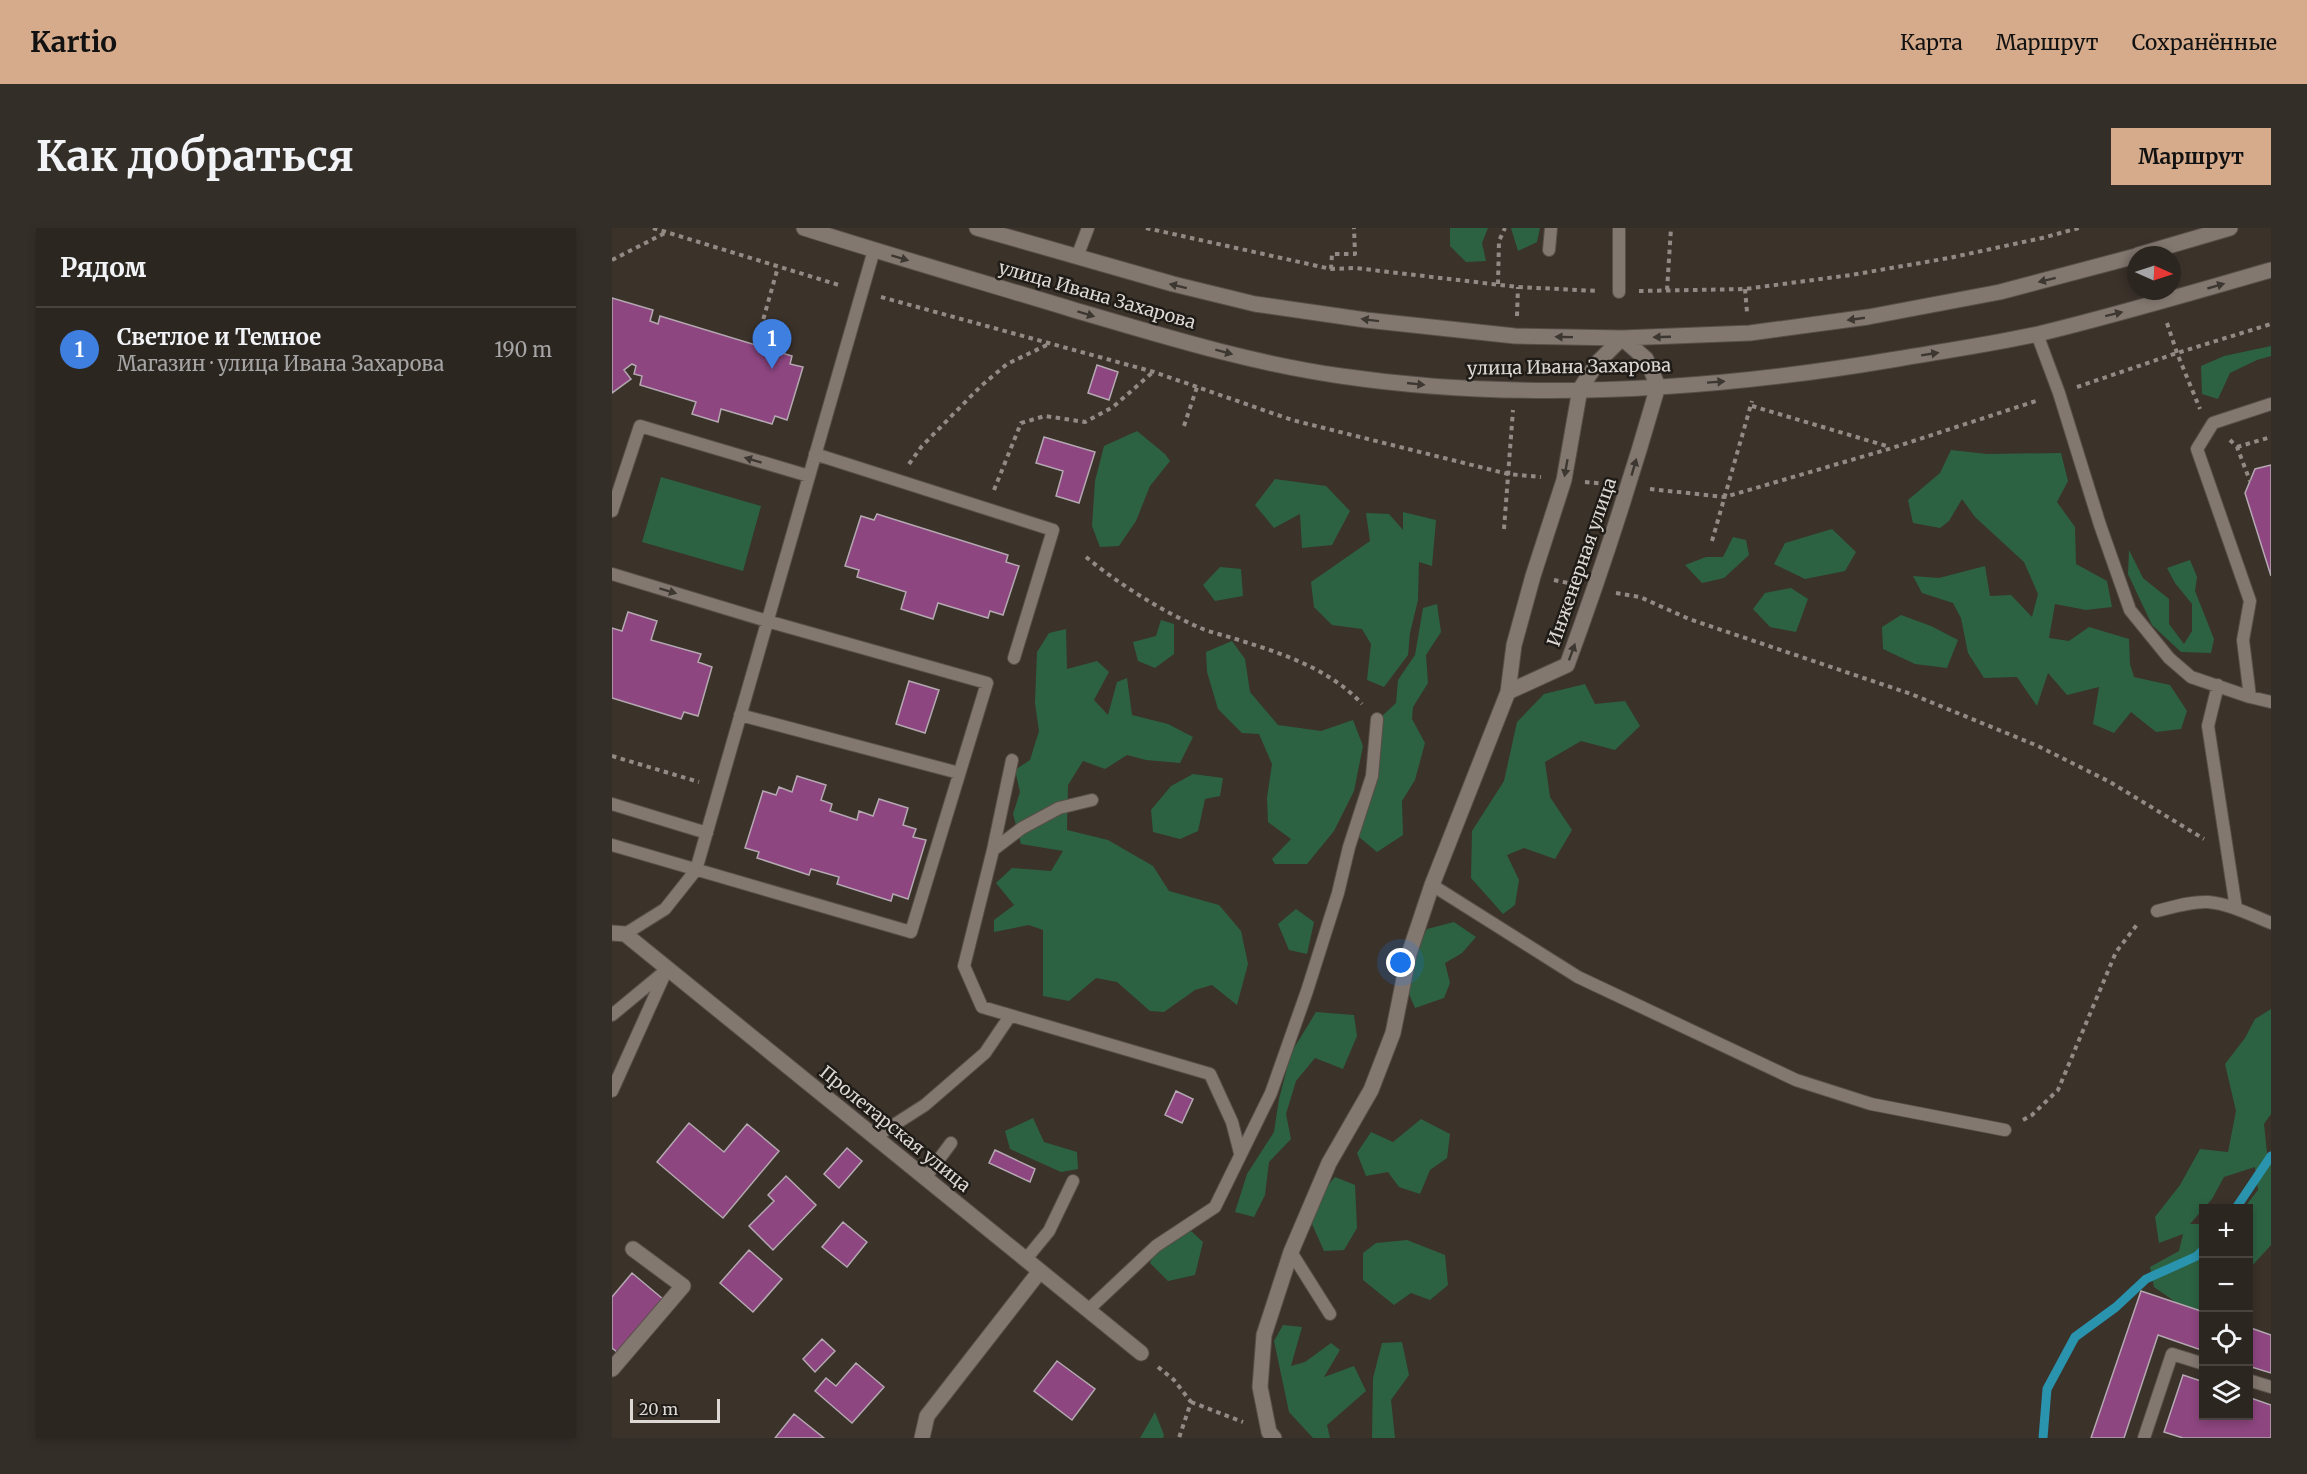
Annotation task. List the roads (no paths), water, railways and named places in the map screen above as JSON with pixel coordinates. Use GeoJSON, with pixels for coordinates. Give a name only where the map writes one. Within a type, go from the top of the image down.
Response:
{"type":"FeatureCollection","features":[{"type":"Feature","properties":{"kind":"main road","name":"улица Ивана Захарова"},"geometry":{"type":"LineString","coordinates":[[804,228],[1148,332],[1248,358],[1341,376],[1514,391],[1658,386],[1828,371],[2037,334],[2271,270]]}},
{"type":"Feature","properties":{"kind":"main road","name":"улица Ивана Захарова"},"geometry":{"type":"LineString","coordinates":[[977,228],[1173,284],[1255,304],[1366,320],[1515,336],[1623,338],[1750,333],[1868,317],[2000,292],[2127,258]]}},
{"type":"Feature","properties":{"kind":"main road","name":"улица Ивана Захарова"},"geometry":{"type":"LineString","coordinates":[[2163,246],[2204,232],[2230,228]]}},
{"type":"Feature","properties":{"kind":"main road"},"geometry":{"type":"LineString","coordinates":[[1272,1435],[1260,1387],[1264,1335],[1291,1252],[1329,1163],[1371,1090],[1393,1033],[1409,954],[1432,885],[1508,692],[1514,645],[1533,576],[1564,480],[1580,389],[1598,362],[1623,338],[1646,359],[1658,386]]}},
{"type":"Feature","properties":{"kind":"main road","name":"Инженерная улица"},"geometry":{"type":"LineString","coordinates":[[1508,692],[1567,665],[1629,486],[1658,386]]}},
{"type":"Feature","properties":{"kind":"main road","name":"Пролетарская улица"},"geometry":{"type":"LineString","coordinates":[[618,934],[667,969],[1141,1353]]}},
{"type":"Feature","properties":{"kind":"main road"},"geometry":{"type":"LineString","coordinates":[[612,1369],[683,1286],[633,1249]]}},
{"type":"Feature","properties":{"kind":"main road"},"geometry":{"type":"LineString","coordinates":[[922,1438],[927,1416],[1040,1271]]}},
{"type":"Feature","properties":{"kind":"lane"},"geometry":{"type":"LineString","coordinates":[[1077,257],[1088,228]]}},
{"type":"Feature","properties":{"kind":"lane"},"geometry":{"type":"LineString","coordinates":[[1549,250],[1551,228]]}},
{"type":"Feature","properties":{"kind":"lane"},"geometry":{"type":"LineString","coordinates":[[1619,228],[1619,292]]}},
{"type":"Feature","properties":{"kind":"lane"},"geometry":{"type":"LineString","coordinates":[[618,934],[665,909],[696,870],[874,250]]}},
{"type":"Feature","properties":{"kind":"lane"},"geometry":{"type":"LineString","coordinates":[[2037,334],[2059,393],[2100,525],[2130,610],[2169,658],[2191,677],[2271,702]]}},
{"type":"Feature","properties":{"kind":"lane"},"geometry":{"type":"LineString","coordinates":[[2250,697],[2243,640],[2250,601],[2197,449],[2213,423],[2271,404]]}},
{"type":"Feature","properties":{"kind":"lane"},"geometry":{"type":"LineString","coordinates":[[612,511],[640,426],[809,476]]}},
{"type":"Feature","properties":{"kind":"lane"},"geometry":{"type":"LineString","coordinates":[[815,454],[1053,530],[1014,658]]}},
{"type":"Feature","properties":{"kind":"lane"},"geometry":{"type":"LineString","coordinates":[[612,574],[767,621],[987,683],[911,932],[612,845]]}},
{"type":"Feature","properties":{"kind":"lane"},"geometry":{"type":"LineString","coordinates":[[2218,685],[2208,726],[2236,909]]}},
{"type":"Feature","properties":{"kind":"lane"},"geometry":{"type":"LineString","coordinates":[[740,715],[959,773]]}},
{"type":"Feature","properties":{"kind":"lane"},"geometry":{"type":"LineString","coordinates":[[1088,1310],[1156,1246],[1215,1207],[1271,1093],[1307,992],[1372,776],[1377,720]]}},
{"type":"Feature","properties":{"kind":"lane"},"geometry":{"type":"LineString","coordinates":[[1012,760],[993,850],[964,966],[982,1007],[1210,1074],[1232,1122],[1240,1153]]}},
{"type":"Feature","properties":{"kind":"lane"},"geometry":{"type":"LineString","coordinates":[[993,850],[1022,828],[1059,808],[1092,800]]}},
{"type":"Feature","properties":{"kind":"lane"},"geometry":{"type":"LineString","coordinates":[[612,804],[706,833]]}},
{"type":"Feature","properties":{"kind":"lane"},"geometry":{"type":"LineString","coordinates":[[1432,885],[1578,977],[1796,1080],[1871,1104],[2005,1130]]}},
{"type":"Feature","properties":{"kind":"lane"},"geometry":{"type":"LineString","coordinates":[[2157,911],[2208,902],[2236,909],[2271,923]]}},
{"type":"Feature","properties":{"kind":"lane"},"geometry":{"type":"LineString","coordinates":[[612,1015],[667,969]]}},
{"type":"Feature","properties":{"kind":"lane"},"geometry":{"type":"LineString","coordinates":[[612,1091],[667,969]]}},
{"type":"Feature","properties":{"kind":"lane"},"geometry":{"type":"LineString","coordinates":[[875,1137],[925,1105],[985,1053],[1010,1016]]}},
{"type":"Feature","properties":{"kind":"lane"},"geometry":{"type":"LineString","coordinates":[[925,1178],[951,1143]]}},
{"type":"Feature","properties":{"kind":"lane"},"geometry":{"type":"LineString","coordinates":[[1026,1259],[1049,1231],[1073,1181]]}},
{"type":"Feature","properties":{"kind":"lane"},"geometry":{"type":"LineString","coordinates":[[1291,1252],[1330,1314]]}},
{"type":"Feature","properties":{"kind":"lane"},"geometry":{"type":"LineString","coordinates":[[2144,1438],[2172,1354],[2199,1362]]}},
{"type":"Feature","properties":{"kind":"lane"},"geometry":{"type":"LineString","coordinates":[[2253,1382],[2271,1387]]}},
{"type":"Feature","properties":{"kind":"waterway"},"geometry":{"type":"LineString","coordinates":[[2239,1204],[2271,1156]]}},
{"type":"Feature","properties":{"kind":"waterway"},"geometry":{"type":"LineString","coordinates":[[2043,1438],[2047,1389],[2075,1337],[2116,1307],[2146,1279],[2199,1254]]}},
{"type":"Feature","properties":{"kind":"place","name":"Светлое и Темное"},"geometry":{"type":"Point","coordinates":[772,369]}}]}
